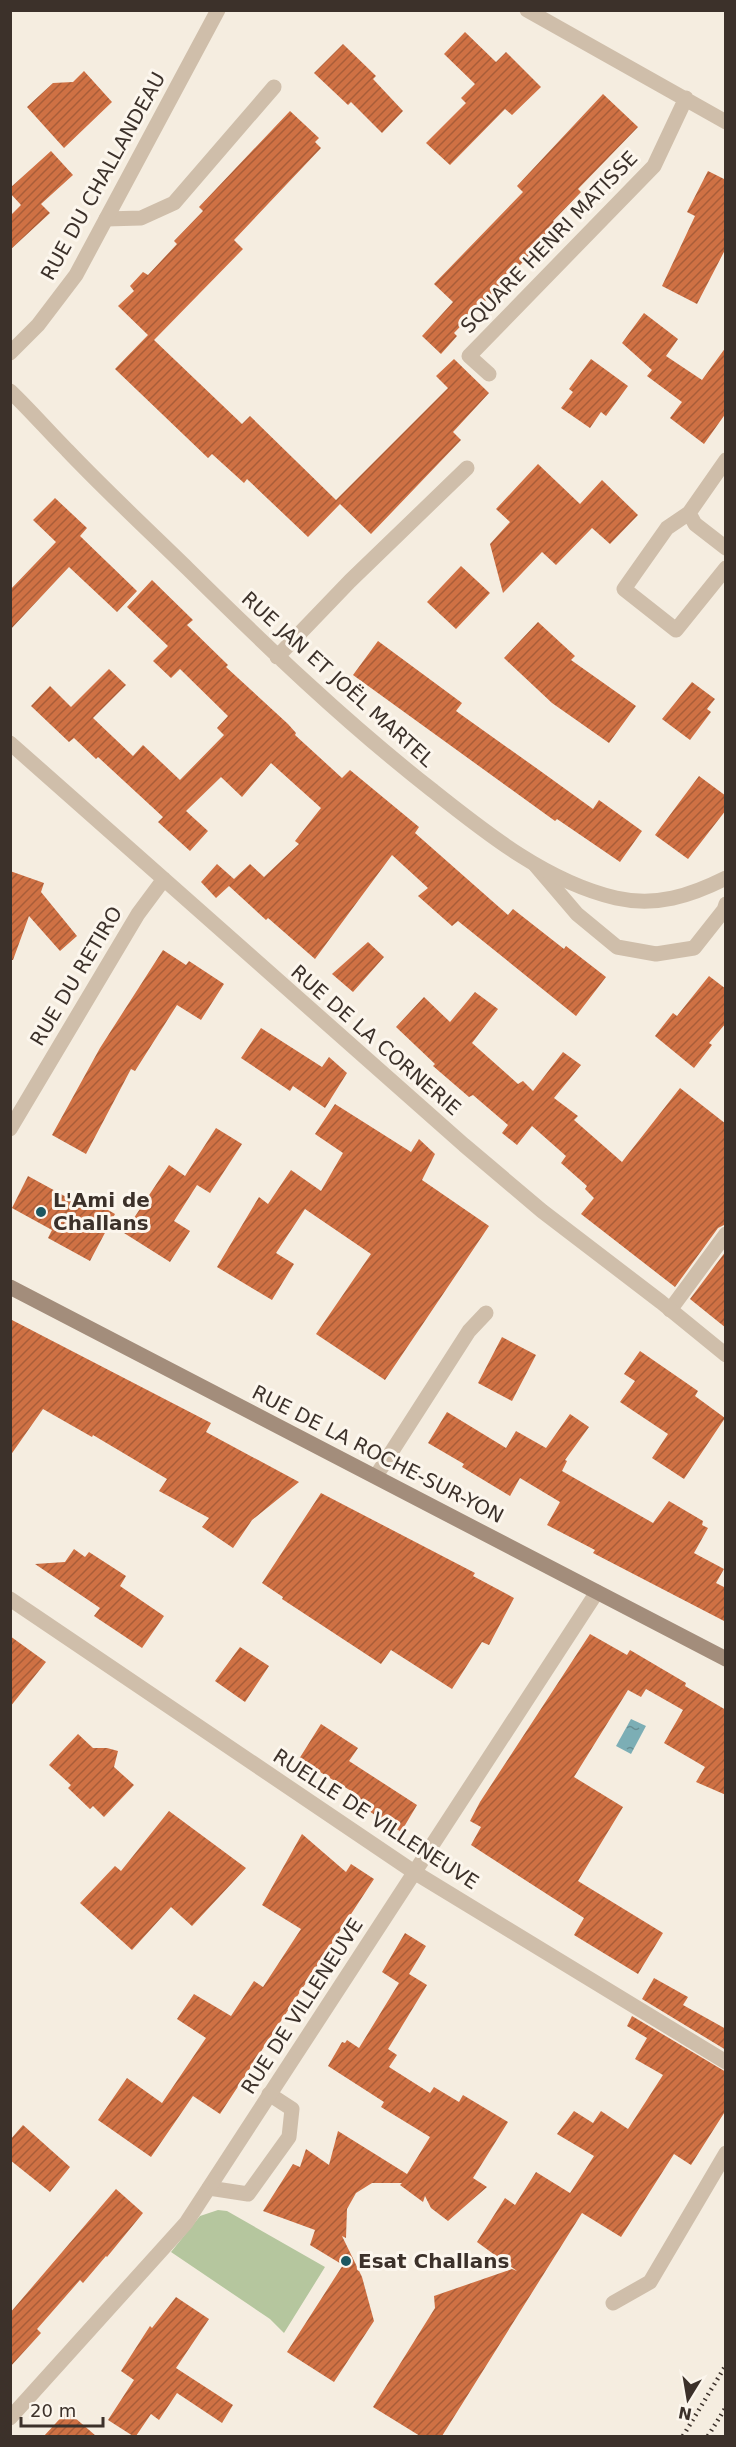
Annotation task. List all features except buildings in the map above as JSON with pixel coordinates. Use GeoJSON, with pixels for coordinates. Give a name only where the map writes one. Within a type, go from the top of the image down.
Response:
{"type":"FeatureCollection","features":[{"type":"Feature","properties":{"kind":"main road","name":"RUE DE LA ROCHE-SUR-YON"},"geometry":{"type":"LineString","coordinates":[[10,1287],[726,1659]]}},
{"type":"Feature","properties":{"kind":"street","name":"RUE DU CHALLANDEAU"},"geometry":{"type":"LineString","coordinates":[[10,353],[38,325],[76,275],[218,10]]}},
{"type":"Feature","properties":{"kind":"street"},"geometry":{"type":"LineString","coordinates":[[527,10],[726,122]]}},
{"type":"Feature","properties":{"kind":"street"},"geometry":{"type":"LineString","coordinates":[[106,219],[141,218],[174,203],[274,87]]}},
{"type":"Feature","properties":{"kind":"street","name":"SQUARE HENRI MATISSE"},"geometry":{"type":"LineString","coordinates":[[489,374],[469,356],[654,166],[686,98]]}},
{"type":"Feature","properties":{"kind":"street","name":"RUE JAN ET JOËL MARTEL"},"geometry":{"type":"LineString","coordinates":[[10,391],[277,657],[377,748],[486,833],[575,884],[615,898],[640,902],[670,900],[699,892],[726,878]]}},
{"type":"Feature","properties":{"kind":"street"},"geometry":{"type":"LineString","coordinates":[[726,460],[688,513],[668,528],[624,589],[676,630],[726,568]]}},
{"type":"Feature","properties":{"kind":"street"},"geometry":{"type":"LineString","coordinates":[[277,657],[350,581],[467,468]]}},
{"type":"Feature","properties":{"kind":"street"},"geometry":{"type":"LineString","coordinates":[[688,513],[694,524],[726,548]]}},
{"type":"Feature","properties":{"kind":"street","name":"RUE DE LA CORNERIE"},"geometry":{"type":"LineString","coordinates":[[10,743],[464,1145],[542,1210],[726,1355]]}},
{"type":"Feature","properties":{"kind":"street"},"geometry":{"type":"LineString","coordinates":[[532,861],[577,914],[616,947],[656,954],[694,948],[724,910],[726,904]]}},
{"type":"Feature","properties":{"kind":"street","name":"RUE DU RETIRO"},"geometry":{"type":"LineString","coordinates":[[10,1129],[138,914],[164,879]]}},
{"type":"Feature","properties":{"kind":"street"},"geometry":{"type":"LineString","coordinates":[[670,1310],[726,1234]]}},
{"type":"Feature","properties":{"kind":"street"},"geometry":{"type":"LineString","coordinates":[[376,1476],[470,1331],[486,1313]]}},
{"type":"Feature","properties":{"kind":"street","name":"RUE DE VILLENEUVE"},"geometry":{"type":"LineString","coordinates":[[10,2418],[186,2223],[597,1592]]}},
{"type":"Feature","properties":{"kind":"street","name":"RUELLE DE VILLENEUVE"},"geometry":{"type":"LineString","coordinates":[[10,1599],[414,1872],[726,2062]]}},
{"type":"Feature","properties":{"kind":"street"},"geometry":{"type":"LineString","coordinates":[[209,2188],[248,2194],[290,2137],[292,2109],[269,2094]]}},
{"type":"Feature","properties":{"kind":"street"},"geometry":{"type":"LineString","coordinates":[[613,2303],[650,2282],[726,2154]]}},
{"type":"Feature","properties":{"kind":"green space"},"geometry":{"type":"Polygon","coordinates":[[[218,2210],[227,2211],[325,2267],[284,2333],[270,2319],[171,2252],[200,2216],[218,2210]]]}},
{"type":"Feature","properties":{"kind":"water"},"geometry":{"type":"Polygon","coordinates":[[[631,1719],[646,1726],[631,1754],[616,1746],[631,1719]]]}},
{"type":"Feature","properties":{"kind":"railway"},"geometry":{"type":"LineString","coordinates":[[683,2436],[726,2365]]}},
{"type":"Feature","properties":{"kind":"railway"},"geometry":{"type":"LineString","coordinates":[[708,2436],[726,2407]]}},
{"type":"Feature","properties":{"kind":"place","name":"L'Ami de Challans"},"geometry":{"type":"Point","coordinates":[41,1212]}},
{"type":"Feature","properties":{"kind":"place","name":"Esat Challans"},"geometry":{"type":"Point","coordinates":[346,2261]}}]}
